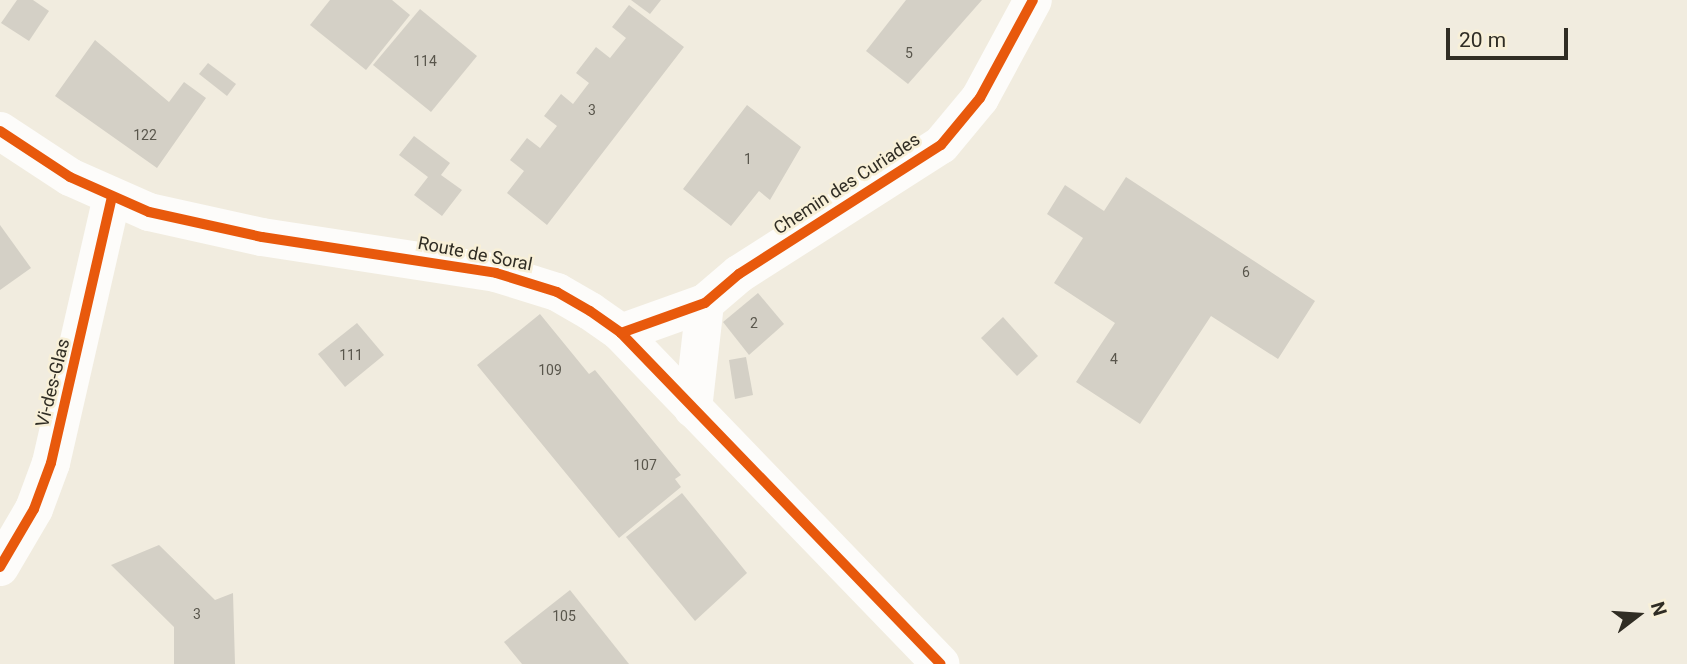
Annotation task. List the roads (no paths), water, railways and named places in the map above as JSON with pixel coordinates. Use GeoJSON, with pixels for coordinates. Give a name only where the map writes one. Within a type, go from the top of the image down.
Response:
{"type":"FeatureCollection","features":[{"type":"Feature","properties":{"kind":"street","name":"Chemin des Curiades"},"geometry":{"type":"LineString","coordinates":[[621,333],[705,303],[739,274],[941,145],[980,98],[1033,0]]}},
{"type":"Feature","properties":{"kind":"street","name":"Route de Soral"},"geometry":{"type":"LineString","coordinates":[[0,131],[35,158],[112,197],[149,212],[246,234],[526,280],[568,298],[621,333],[941,664]]}},
{"type":"Feature","properties":{"kind":"street","name":"Vi-des-Glas"},"geometry":{"type":"LineString","coordinates":[[0,567],[34,509],[51,463],[112,197]]}},
{"type":"Feature","properties":{"kind":"street"},"geometry":{"type":"LineString","coordinates":[[693,409],[705,303]]}}]}
